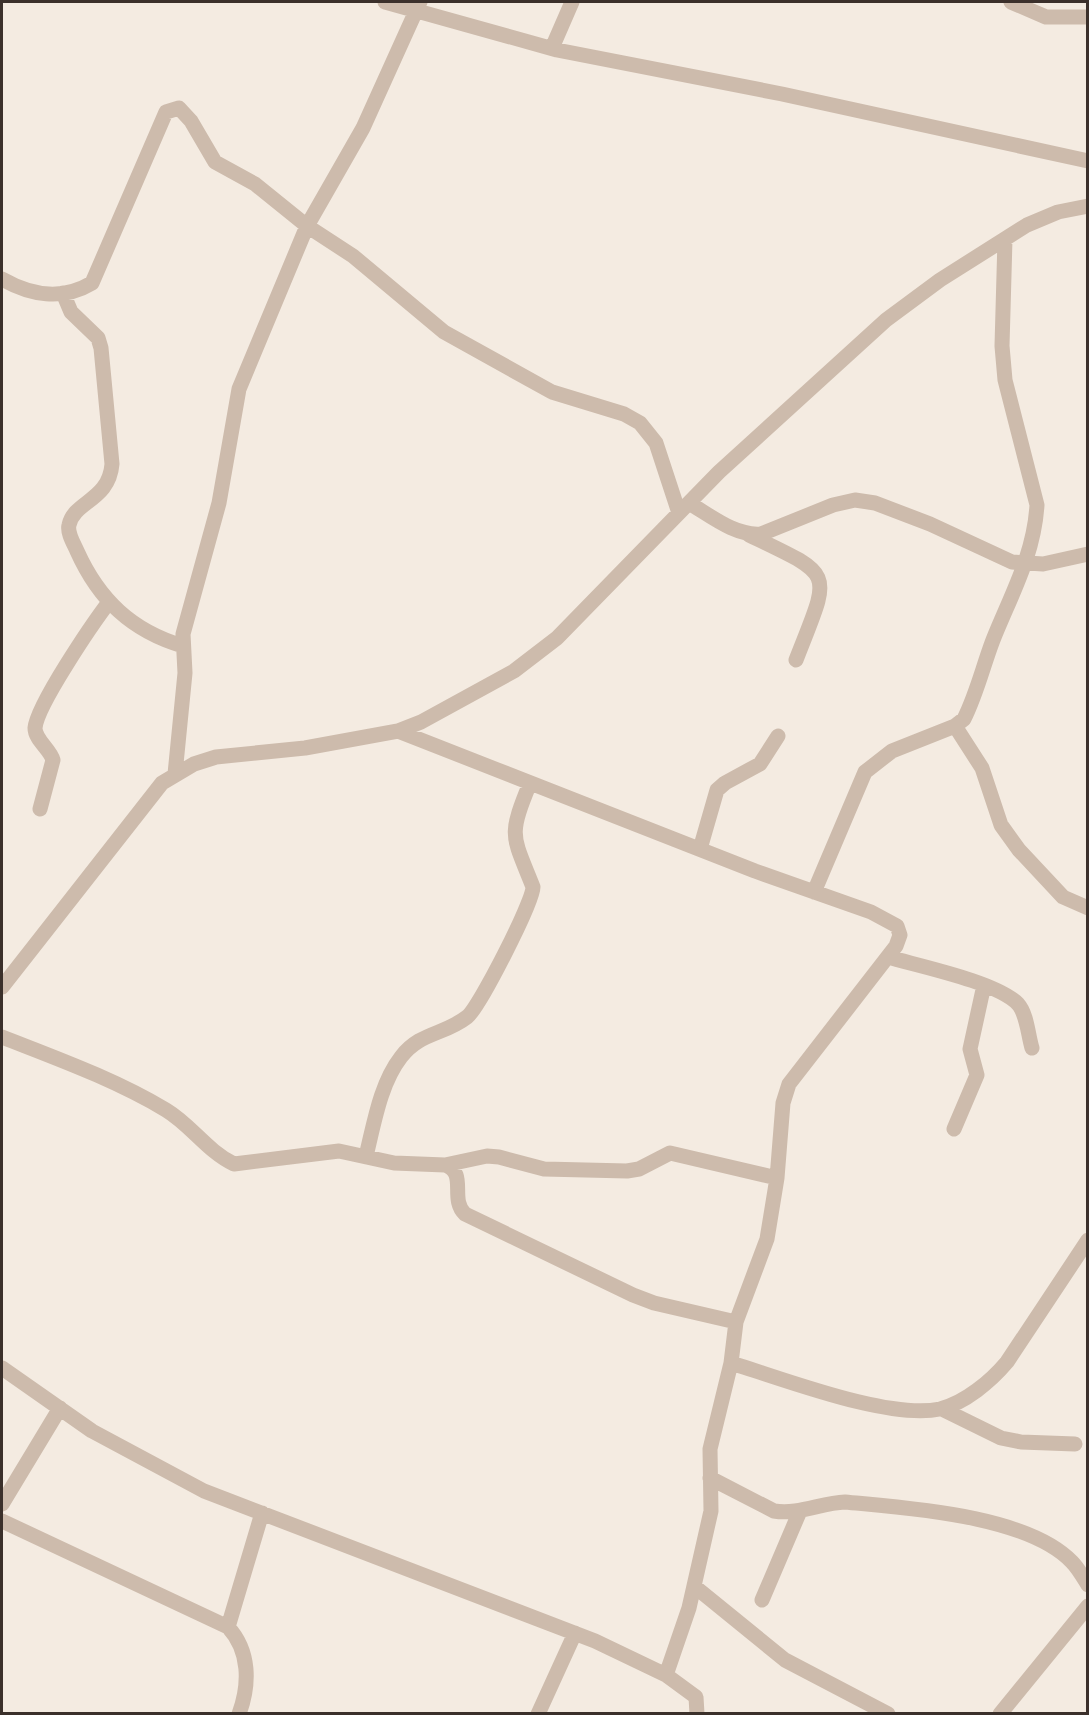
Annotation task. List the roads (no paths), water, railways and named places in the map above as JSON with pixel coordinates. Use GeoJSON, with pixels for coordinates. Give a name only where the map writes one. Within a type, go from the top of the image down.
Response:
{"type":"FeatureCollection","features":[{"type":"Feature","properties":{"kind":"street"},"geometry":{"type":"LineString","coordinates":[[385,2],[418,6],[552,48],[782,94],[1088,161]]}},
{"type":"Feature","properties":{"kind":"street"},"geometry":{"type":"LineString","coordinates":[[552,48],[572,2]]}},
{"type":"Feature","properties":{"kind":"street"},"geometry":{"type":"LineString","coordinates":[[1011,2],[1047,16],[1088,17]]}},
{"type":"Feature","properties":{"kind":"street"},"geometry":{"type":"LineString","coordinates":[[175,774],[185,673],[183,646],[190,603],[219,503],[239,389],[307,226],[363,128],[418,6]]}},
{"type":"Feature","properties":{"kind":"street"},"geometry":{"type":"LineString","coordinates":[[2,279],[34,293],[63,293],[92,283],[162,119],[172,108],[179,108],[185,112],[215,162],[255,184],[307,226],[368,267],[444,332],[552,392],[624,414],[640,423],[656,443],[684,508],[800,559],[818,574],[822,591],[796,660]]}},
{"type":"Feature","properties":{"kind":"street"},"geometry":{"type":"LineString","coordinates":[[2,987],[162,783],[194,764],[216,757],[305,748],[398,731],[421,722],[514,671],[557,638],[719,472],[886,320],[940,280],[1027,225],[1058,212],[1088,206]]}},
{"type":"Feature","properties":{"kind":"street"},"geometry":{"type":"LineString","coordinates":[[814,892],[865,772],[892,751],[955,726],[964,718],[1026,565],[1036,523],[1037,505],[1005,380],[1002,346],[1005,239]]}},
{"type":"Feature","properties":{"kind":"street"},"geometry":{"type":"LineString","coordinates":[[63,293],[71,312],[98,338],[101,348],[111,476],[106,488],[74,516],[69,525],[69,532],[86,570],[109,602],[154,637],[183,646]]}},
{"type":"Feature","properties":{"kind":"street"},"geometry":{"type":"LineString","coordinates":[[749,535],[761,534],[833,505],[855,500],[875,503],[930,524],[1012,562],[1026,565],[1088,554]]}},
{"type":"Feature","properties":{"kind":"street"},"geometry":{"type":"LineString","coordinates":[[40,809],[53,760],[37,735],[35,728],[38,718],[81,638],[109,602]]}},
{"type":"Feature","properties":{"kind":"street"},"geometry":{"type":"LineString","coordinates":[[955,726],[982,768],[1001,825],[1019,850],[1063,897],[1088,908]]}},
{"type":"Feature","properties":{"kind":"street"},"geometry":{"type":"LineString","coordinates":[[398,731],[700,849],[872,912],[897,926],[900,935],[897,946],[789,1084],[783,1103],[777,1178],[767,1239],[736,1322],[731,1363],[710,1449],[711,1511],[694,1586],[666,1675]]}},
{"type":"Feature","properties":{"kind":"street"},"geometry":{"type":"LineString","coordinates":[[700,849],[717,790],[725,783],[760,764],[778,736]]}},
{"type":"Feature","properties":{"kind":"street"},"geometry":{"type":"LineString","coordinates":[[366,1156],[380,1101],[394,1067],[414,1043],[455,1025],[474,1010],[523,918],[533,894],[533,887],[514,839],[514,830],[516,818],[530,783]]}},
{"type":"Feature","properties":{"kind":"street"},"geometry":{"type":"LineString","coordinates":[[888,957],[984,985],[1018,1004],[1032,1048]]}},
{"type":"Feature","properties":{"kind":"street"},"geometry":{"type":"LineString","coordinates":[[954,1129],[977,1075],[970,1049],[984,985]]}},
{"type":"Feature","properties":{"kind":"street"},"geometry":{"type":"LineString","coordinates":[[2,1037],[127,1087],[169,1112],[205,1144],[234,1164],[339,1151],[406,1164],[445,1165],[487,1156],[544,1169],[627,1171],[649,1165],[670,1153],[777,1178]]}},
{"type":"Feature","properties":{"kind":"street"},"geometry":{"type":"LineString","coordinates":[[445,1165],[457,1172],[458,1202],[465,1214],[654,1303],[736,1322]]}},
{"type":"Feature","properties":{"kind":"street"},"geometry":{"type":"LineString","coordinates":[[731,1363],[877,1407],[915,1411],[942,1408],[992,1380],[1007,1362],[1088,1240]]}},
{"type":"Feature","properties":{"kind":"street"},"geometry":{"type":"LineString","coordinates":[[2,1368],[92,1431],[204,1491],[575,1633],[666,1675],[696,1696],[697,1713]]}},
{"type":"Feature","properties":{"kind":"street"},"geometry":{"type":"LineString","coordinates":[[2,1504],[60,1408]]}},
{"type":"Feature","properties":{"kind":"street"},"geometry":{"type":"LineString","coordinates":[[942,1408],[1001,1438],[1021,1442],[1075,1444]]}},
{"type":"Feature","properties":{"kind":"street"},"geometry":{"type":"LineString","coordinates":[[710,1478],[774,1511],[800,1511],[828,1503],[845,1502],[963,1516],[1001,1525],[1032,1537],[1065,1556],[1075,1565],[1088,1585]]}},
{"type":"Feature","properties":{"kind":"street"},"geometry":{"type":"LineString","coordinates":[[762,1600],[800,1511]]}},
{"type":"Feature","properties":{"kind":"street"},"geometry":{"type":"LineString","coordinates":[[228,1627],[262,1513]]}},
{"type":"Feature","properties":{"kind":"street"},"geometry":{"type":"LineString","coordinates":[[2,1521],[228,1627],[242,1645],[247,1682],[239,1713]]}},
{"type":"Feature","properties":{"kind":"street"},"geometry":{"type":"LineString","coordinates":[[694,1586],[785,1660],[888,1713]]}},
{"type":"Feature","properties":{"kind":"street"},"geometry":{"type":"LineString","coordinates":[[1000,1713],[1088,1606]]}},
{"type":"Feature","properties":{"kind":"street"},"geometry":{"type":"LineString","coordinates":[[538,1713],[575,1633]]}}]}
